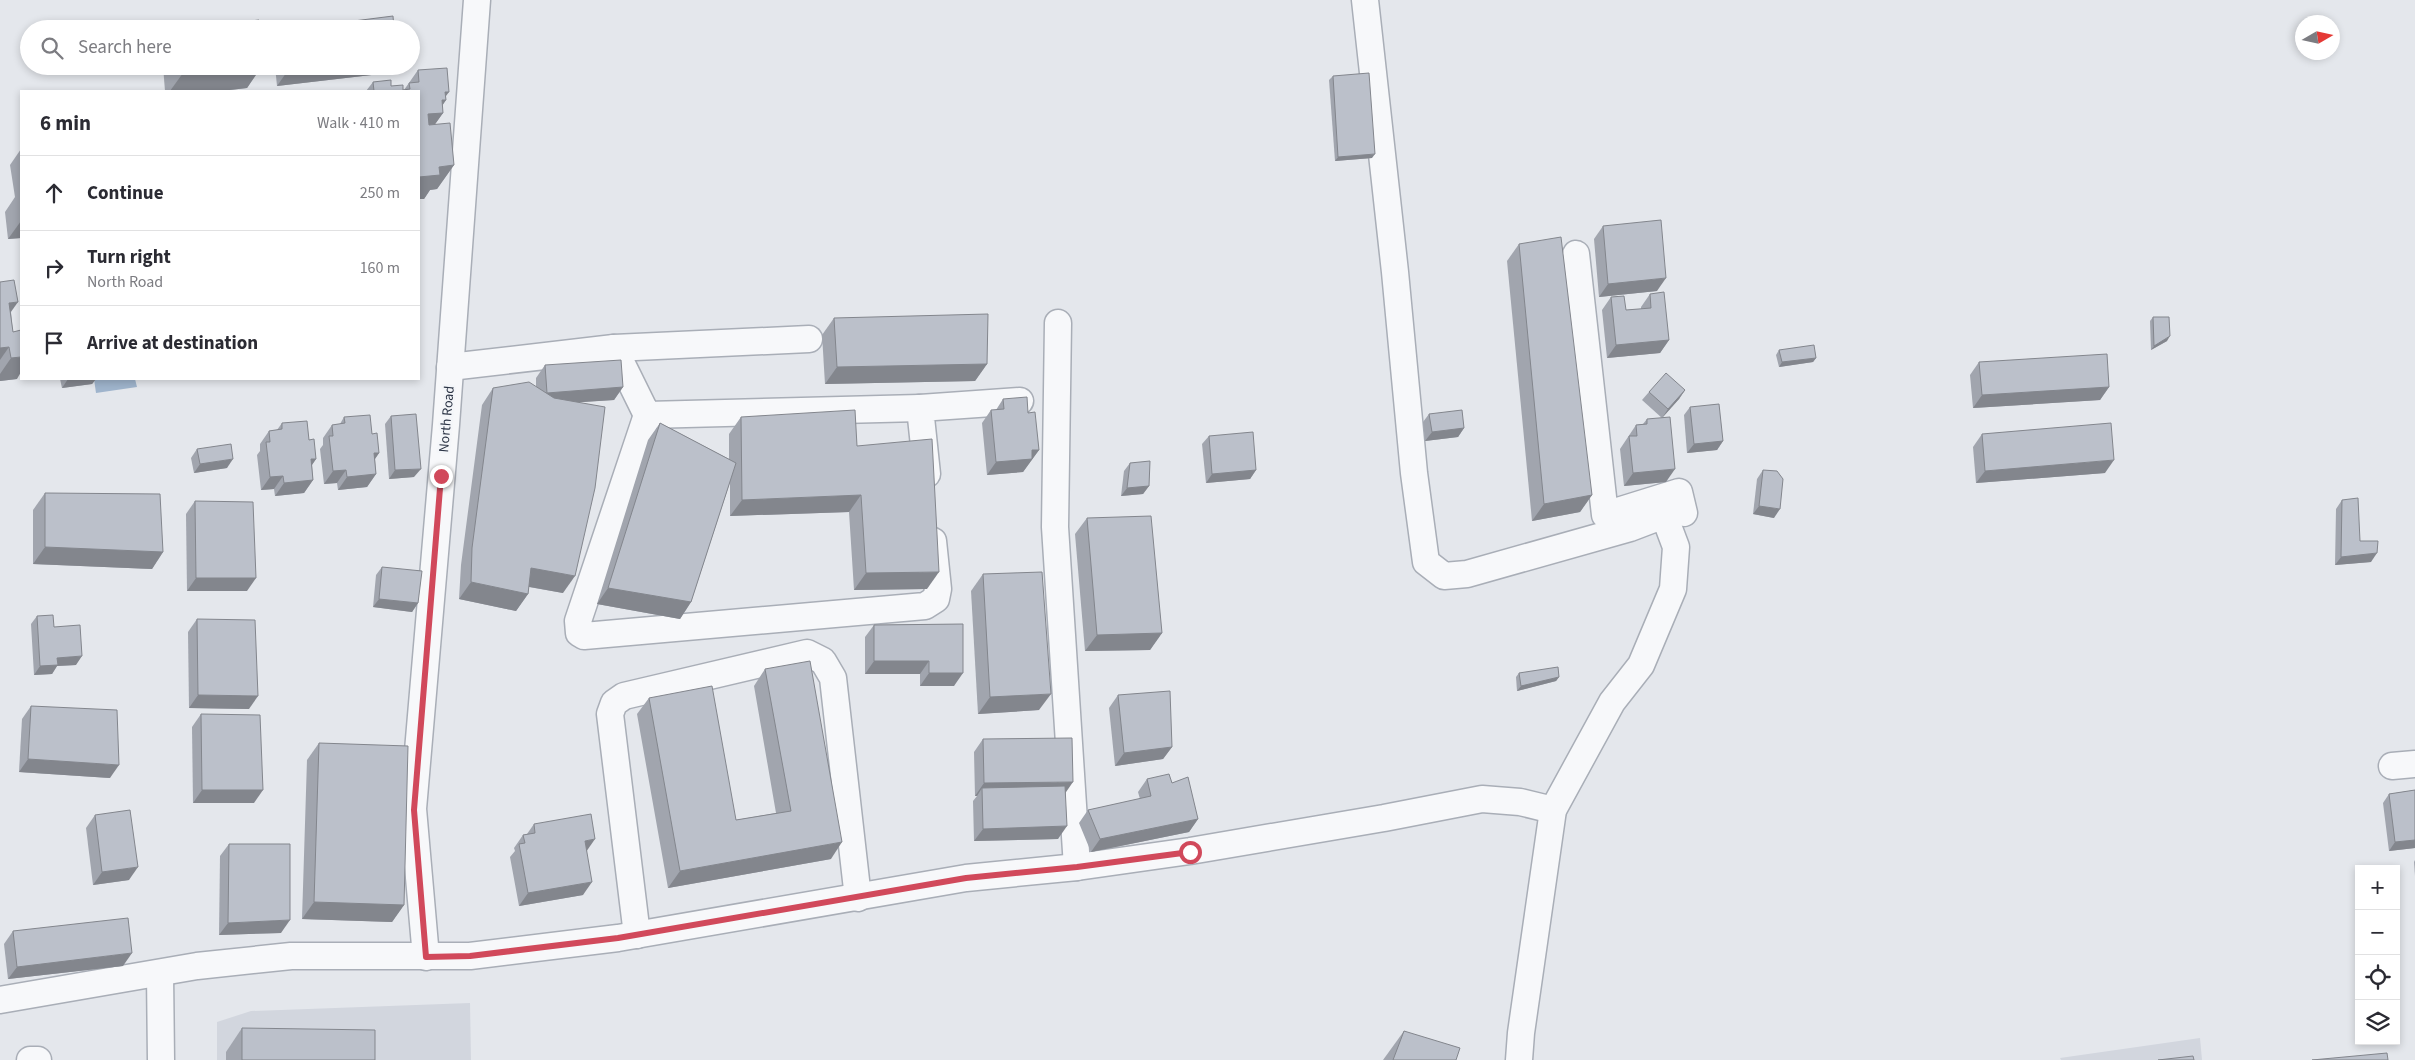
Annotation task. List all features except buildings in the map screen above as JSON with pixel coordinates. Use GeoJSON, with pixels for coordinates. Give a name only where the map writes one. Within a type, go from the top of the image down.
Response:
{"type":"FeatureCollection","features":[{"type":"Feature","properties":{"kind":"street","name":"North Road"},"geometry":{"type":"LineString","coordinates":[[426,957],[414,810],[450,367],[477,0]]}},
{"type":"Feature","properties":{"kind":"street"},"geometry":{"type":"LineString","coordinates":[[1365,0],[1396,272],[1414,473],[1426,562],[1444,576],[1467,574],[1630,528],[1664,515],[1676,547],[1673,589],[1641,665],[1612,702],[1553,810],[1521,1034],[1519,1060]]}},
{"type":"Feature","properties":{"kind":"street"},"geometry":{"type":"LineString","coordinates":[[1576,254],[1605,515],[1679,492],[1684,513]]}},
{"type":"Feature","properties":{"kind":"street"},"geometry":{"type":"LineString","coordinates":[[1058,323],[1055,527],[1077,867]]}},
{"type":"Feature","properties":{"kind":"street"},"geometry":{"type":"LineString","coordinates":[[450,367],[614,348],[809,339]]}},
{"type":"Feature","properties":{"kind":"street"},"geometry":{"type":"LineString","coordinates":[[614,348],[646,415],[578,621],[579,633],[584,636],[925,606],[936,599],[938,589],[920,408]]}},
{"type":"Feature","properties":{"kind":"street"},"geometry":{"type":"LineString","coordinates":[[646,415],[920,408],[1020,401]]}},
{"type":"Feature","properties":{"kind":"street"},"geometry":{"type":"LineString","coordinates":[[637,935],[610,714],[614,703],[624,696],[808,653],[824,661],[833,678],[858,898]]}},
{"type":"Feature","properties":{"kind":"street"},"geometry":{"type":"LineString","coordinates":[[0,1000],[160,974],[197,966],[291,956],[470,956],[637,935],[966,878],[1077,867],[1190,852],[1482,799],[1520,802],[1553,810]]}},
{"type":"Feature","properties":{"kind":"street"},"geometry":{"type":"LineString","coordinates":[[160,974],[160,1060]]}},
{"type":"Feature","properties":{"kind":"street"},"geometry":{"type":"LineString","coordinates":[[30,1060],[38,1060]]}},
{"type":"Feature","properties":{"kind":"shaded area"},"geometry":{"type":"Polygon","coordinates":[[[470,1003],[471,1060],[217,1060],[217,1022],[251,1011],[470,1003]]]}},
{"type":"Feature","properties":{"kind":"shaded area"},"geometry":{"type":"Polygon","coordinates":[[[2200,1038],[2202,1060],[2061,1060],[2060,1058],[2200,1038]]]}},
{"type":"Feature","properties":{"kind":"water"},"geometry":{"type":"Polygon","coordinates":[[[94,380],[135,380],[137,387],[96,393],[94,380]]]}},
{"type":"Feature","properties":{"kind":"route"},"geometry":{"type":"LineString","coordinates":[[441,476],[414,810],[426,957],[470,956],[618,938],[966,878],[1077,867],[1190,852]]}}]}
